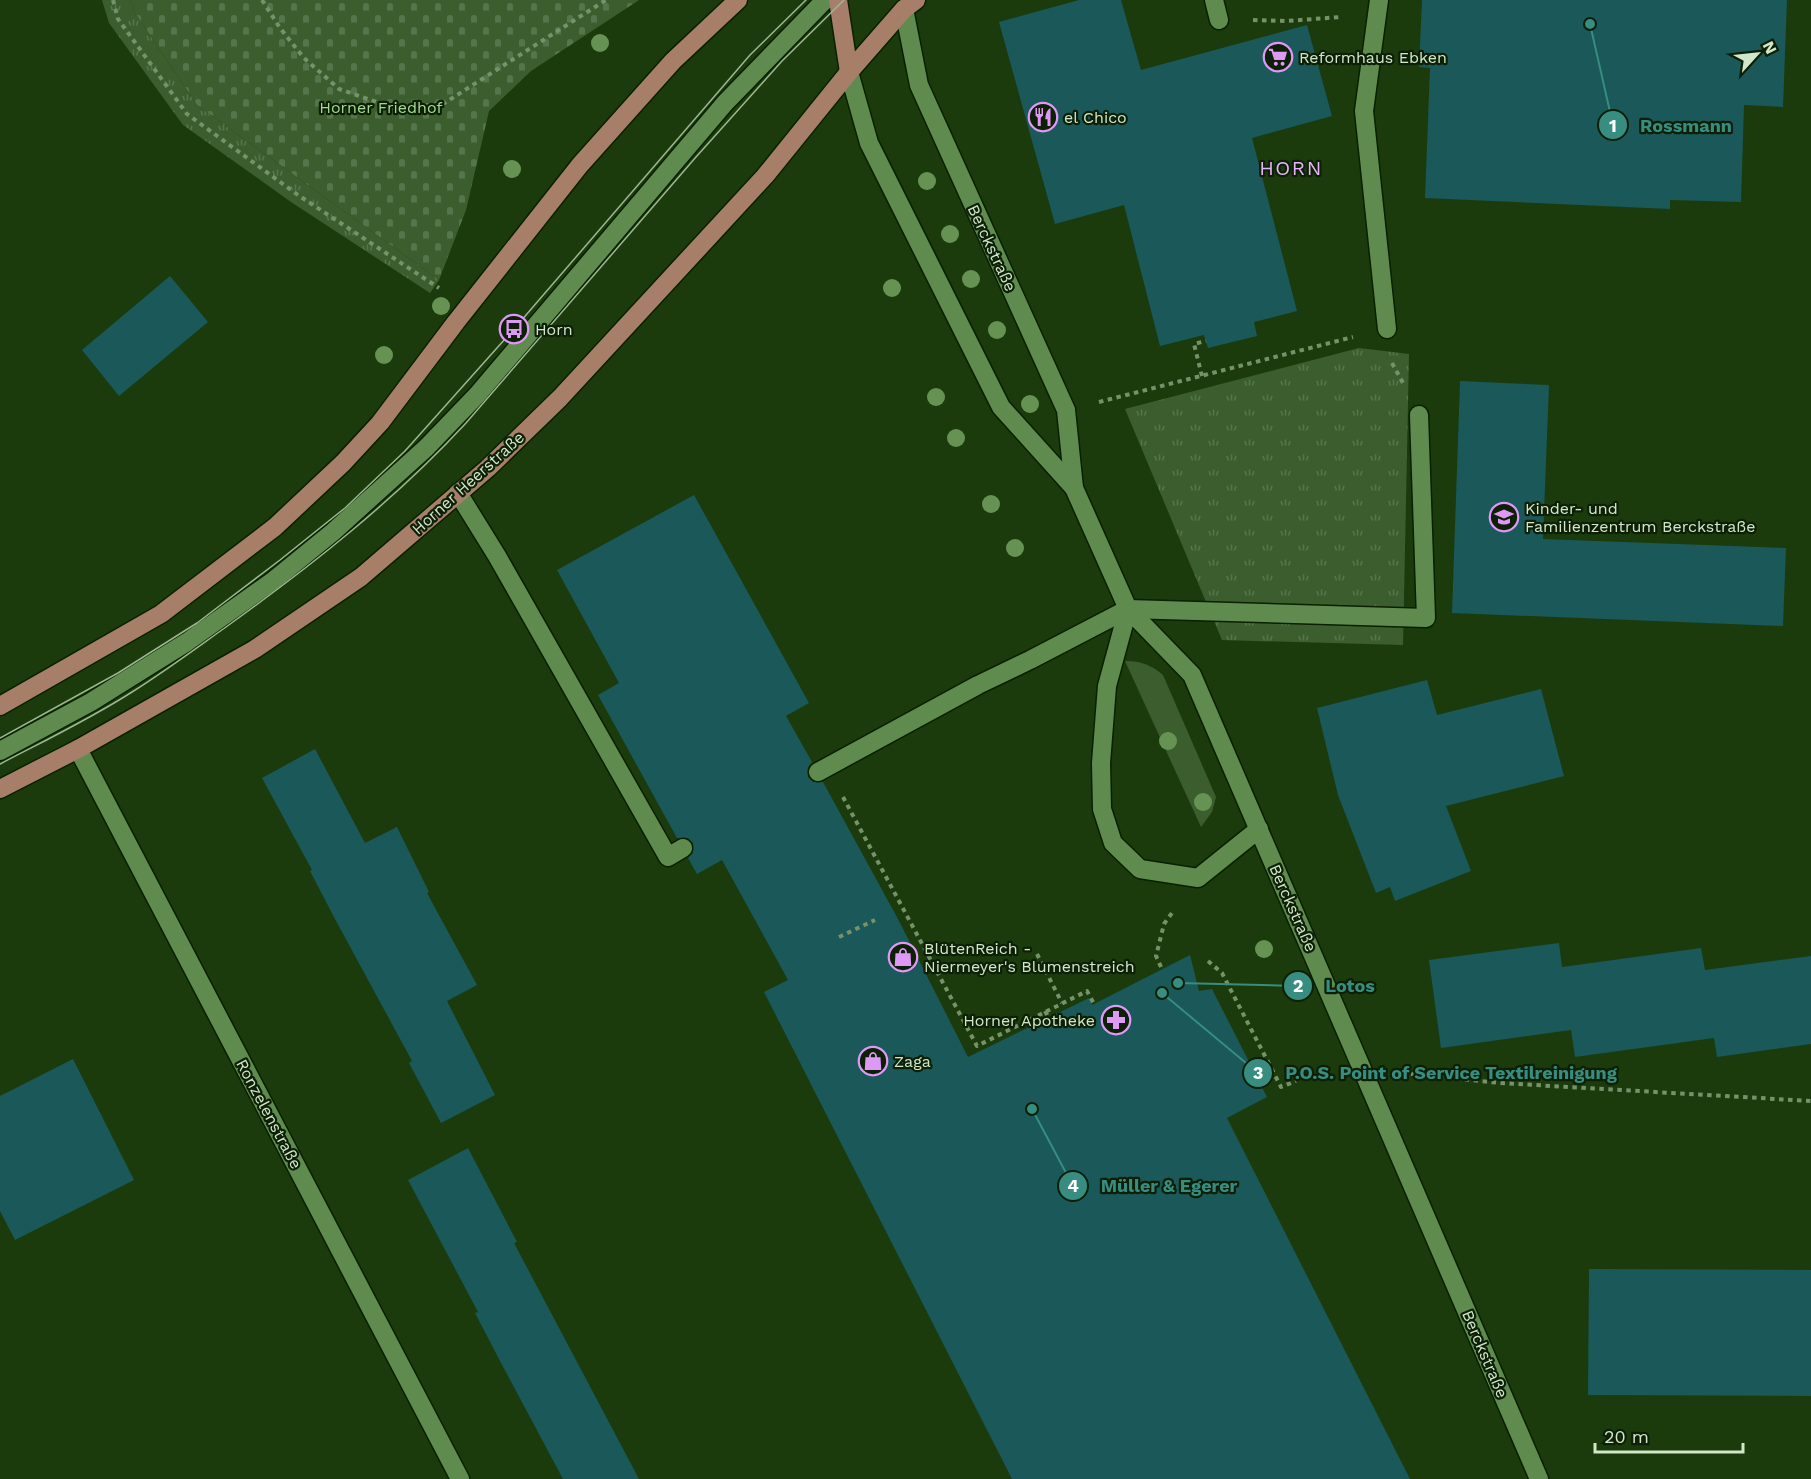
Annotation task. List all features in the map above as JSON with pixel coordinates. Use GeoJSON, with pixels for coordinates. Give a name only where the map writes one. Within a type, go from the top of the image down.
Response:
{"type":"FeatureCollection","features":[{"type":"Feature","properties":{"kind":"main road"},"geometry":{"type":"LineString","coordinates":[[0,706],[161,614],[275,527],[343,463],[380,423],[466,309],[580,165],[673,61],[738,0]]}},
{"type":"Feature","properties":{"kind":"main road"},"geometry":{"type":"LineString","coordinates":[[838,0],[849,72]]}},
{"type":"Feature","properties":{"kind":"main road","name":"Horner Heerstraße"},"geometry":{"type":"LineString","coordinates":[[0,789],[78,749],[255,648],[362,577],[488,468],[561,398],[765,176],[908,3]]}},
{"type":"Feature","properties":{"kind":"street"},"geometry":{"type":"LineString","coordinates":[[0,751],[91,702],[187,642],[274,580],[333,532],[426,448],[477,395],[725,103],[825,0]]}},
{"type":"Feature","properties":{"kind":"street"},"geometry":{"type":"LineString","coordinates":[[1214,0],[1219,20]]}},
{"type":"Feature","properties":{"kind":"street","name":"Berckstraße"},"geometry":{"type":"LineString","coordinates":[[908,3],[919,85],[1066,410],[1074,488]]}},
{"type":"Feature","properties":{"kind":"street"},"geometry":{"type":"LineString","coordinates":[[1378,7],[1365,111],[1387,328]]}},
{"type":"Feature","properties":{"kind":"street","name":"Berckstraße"},"geometry":{"type":"LineString","coordinates":[[849,72],[869,143],[1001,407],[1074,488],[1128,609],[1192,675],[1539,1479]]}},
{"type":"Feature","properties":{"kind":"street"},"geometry":{"type":"LineString","coordinates":[[822,770],[978,685],[1128,609],[1426,618],[1419,415]]}},
{"type":"Feature","properties":{"kind":"street"},"geometry":{"type":"LineString","coordinates":[[458,493],[503,566],[668,857],[682,848]]}},
{"type":"Feature","properties":{"kind":"street"},"geometry":{"type":"LineString","coordinates":[[1128,609],[1107,686],[1101,763],[1102,809],[1113,843],[1140,869],[1198,878],[1259,829]]}},
{"type":"Feature","properties":{"kind":"street","name":"Ronzelenstraße"},"geometry":{"type":"LineString","coordinates":[[78,749],[460,1479]]}},
{"type":"Feature","properties":{"kind":"path"},"geometry":{"type":"LineString","coordinates":[[113,0],[118,19],[187,114],[298,195],[424,278],[466,309]]}},
{"type":"Feature","properties":{"kind":"path"},"geometry":{"type":"LineString","coordinates":[[262,0],[304,57],[339,89],[394,108],[443,104],[599,2],[606,0]]}},
{"type":"Feature","properties":{"kind":"path"},"geometry":{"type":"LineString","coordinates":[[1219,20],[1286,21],[1378,7]]}},
{"type":"Feature","properties":{"kind":"path"},"geometry":{"type":"LineString","coordinates":[[1066,410],[1387,328],[1390,358],[1419,415]]}},
{"type":"Feature","properties":{"kind":"path"},"geometry":{"type":"LineString","coordinates":[[1202,376],[1194,344],[1206,341]]}},
{"type":"Feature","properties":{"kind":"path"},"geometry":{"type":"LineString","coordinates":[[822,770],[977,1046],[1087,991],[1094,1004]]}},
{"type":"Feature","properties":{"kind":"path"},"geometry":{"type":"LineString","coordinates":[[1161,967],[1156,957],[1164,924],[1198,878]]}},
{"type":"Feature","properties":{"kind":"path"},"geometry":{"type":"LineString","coordinates":[[839,938],[875,920]]}},
{"type":"Feature","properties":{"kind":"path"},"geometry":{"type":"LineString","coordinates":[[1037,954],[1062,1003]]}},
{"type":"Feature","properties":{"kind":"path"},"geometry":{"type":"LineString","coordinates":[[1208,961],[1222,973],[1281,1087],[1296,1081]]}},
{"type":"Feature","properties":{"kind":"path"},"geometry":{"type":"LineString","coordinates":[[1045,1011],[1049,1018]]}},
{"type":"Feature","properties":{"kind":"path"},"geometry":{"type":"LineString","coordinates":[[1363,1068],[1500,1083],[1811,1101]]}},
{"type":"Feature","properties":{"kind":"green space"},"geometry":{"type":"Polygon","coordinates":[[[102,0],[130,0],[135,13],[197,105],[439,280],[430,293],[291,202],[183,125],[109,23],[102,0]]]}},
{"type":"Feature","properties":{"kind":"green space","name":"Horner Friedhof"},"geometry":{"type":"Polygon","coordinates":[[[130,0],[639,0],[531,71],[489,111],[466,210],[439,280],[197,105],[135,13],[130,0]]]}},
{"type":"Feature","properties":{"kind":"green space"},"geometry":{"type":"Polygon","coordinates":[[[1359,348],[1409,354],[1403,645],[1222,640],[1125,409],[1359,348]]]}},
{"type":"Feature","properties":{"kind":"green space"},"geometry":{"type":"Polygon","coordinates":[[[1125,661],[1146,664],[1163,675],[1216,797],[1212,812],[1201,827],[1125,661]]]}},
{"type":"Feature","properties":{"kind":"building"},"geometry":{"type":"Polygon","coordinates":[[[1079,0],[1121,0],[1141,70],[1307,25],[1332,116],[1252,138],[1297,311],[1254,322],[1257,336],[1208,348],[1204,335],[1160,346],[1124,205],[1055,224],[999,22],[1079,0]]]}},
{"type":"Feature","properties":{"kind":"building"},"geometry":{"type":"Polygon","coordinates":[[[1422,0],[1787,0],[1783,107],[1744,105],[1741,202],[1670,200],[1670,209],[1425,198],[1430,68],[1419,67],[1422,0]]]}},
{"type":"Feature","properties":{"kind":"building"},"geometry":{"type":"Polygon","coordinates":[[[170,276],[208,322],[119,396],[82,350],[170,276]]]}},
{"type":"Feature","properties":{"kind":"building"},"geometry":{"type":"Polygon","coordinates":[[[1460,381],[1549,385],[1543,539],[1786,548],[1783,626],[1452,613],[1460,381]]]}},
{"type":"Feature","properties":{"kind":"building"},"geometry":{"type":"Polygon","coordinates":[[[694,495],[809,703],[786,716],[812,762],[808,767],[808,777],[813,782],[823,782],[898,919],[968,1057],[1089,998],[1092,1005],[1190,955],[1199,991],[1212,989],[1267,1097],[1227,1118],[1410,1479],[1012,1479],[764,992],[788,980],[722,860],[697,874],[688,858],[693,853],[693,843],[688,838],[677,838],[598,695],[619,683],[557,570],[694,495]]]}},
{"type":"Feature","properties":{"kind":"building"},"geometry":{"type":"Polygon","coordinates":[[[1427,680],[1437,715],[1541,689],[1564,776],[1446,806],[1471,871],[1395,901],[1390,887],[1376,893],[1338,795],[1317,708],[1427,680]]]}},
{"type":"Feature","properties":{"kind":"building"},"geometry":{"type":"Polygon","coordinates":[[[315,749],[365,843],[397,827],[429,892],[427,893],[477,985],[447,1001],[495,1095],[441,1123],[409,1063],[412,1061],[262,778],[315,749]]]}},
{"type":"Feature","properties":{"kind":"building"},"geometry":{"type":"Polygon","coordinates":[[[1559,943],[1562,967],[1701,948],[1705,970],[1811,956],[1811,1044],[1717,1057],[1714,1038],[1575,1057],[1571,1030],[1441,1048],[1429,960],[1559,943]]]}},
{"type":"Feature","properties":{"kind":"building"},"geometry":{"type":"Polygon","coordinates":[[[73,1059],[134,1180],[15,1240],[0,1211],[0,1096],[73,1059]]]}},
{"type":"Feature","properties":{"kind":"building"},"geometry":{"type":"Polygon","coordinates":[[[468,1148],[517,1242],[514,1243],[639,1479],[563,1479],[475,1313],[478,1312],[408,1180],[468,1148]]]}},
{"type":"Feature","properties":{"kind":"building"},"geometry":{"type":"Polygon","coordinates":[[[1589,1269],[1811,1270],[1811,1396],[1588,1395],[1589,1269]]]}},
{"type":"Feature","properties":{"kind":"tram line"},"geometry":{"type":"LineString","coordinates":[[0,738],[118,673],[197,623],[345,508],[405,451],[514,329],[750,55],[806,0]]}},
{"type":"Feature","properties":{"kind":"tram line"},"geometry":{"type":"LineString","coordinates":[[0,764],[67,730],[156,676],[289,580],[351,531],[410,479],[466,423],[782,61],[844,0]]}},
{"type":"Feature","properties":{"kind":"place","name":"Rossmann"},"geometry":{"type":"Point","coordinates":[1590,24]}},
{"type":"Feature","properties":{"kind":"place","name":"Reformhaus Ebken"},"geometry":{"type":"Point","coordinates":[1278,57]}},
{"type":"Feature","properties":{"kind":"place","name":"el Chico"},"geometry":{"type":"Point","coordinates":[1043,117]}},
{"type":"Feature","properties":{"kind":"place","name":"Horn"},"geometry":{"type":"Point","coordinates":[514,329]}},
{"type":"Feature","properties":{"kind":"place","name":"Kinder- und Familienzentrum Berckstraße"},"geometry":{"type":"Point","coordinates":[1504,517]}},
{"type":"Feature","properties":{"kind":"place","name":"BlütenReich - Niermeyer's Blumenstreich"},"geometry":{"type":"Point","coordinates":[903,957]}},
{"type":"Feature","properties":{"kind":"place","name":"Lotos"},"geometry":{"type":"Point","coordinates":[1178,983]}},
{"type":"Feature","properties":{"kind":"place","name":"P.O.S. Point of Service Textilreinigung"},"geometry":{"type":"Point","coordinates":[1162,993]}},
{"type":"Feature","properties":{"kind":"place","name":"Horner Apotheke"},"geometry":{"type":"Point","coordinates":[1116,1020]}},
{"type":"Feature","properties":{"kind":"place","name":"Zaga"},"geometry":{"type":"Point","coordinates":[873,1061]}},
{"type":"Feature","properties":{"kind":"place","name":"Müller & Egerer"},"geometry":{"type":"Point","coordinates":[1032,1109]}},
{"type":"Feature","properties":{"kind":"district","name":"HORN"},"geometry":{"type":"Point","coordinates":[1291,168]}}]}
